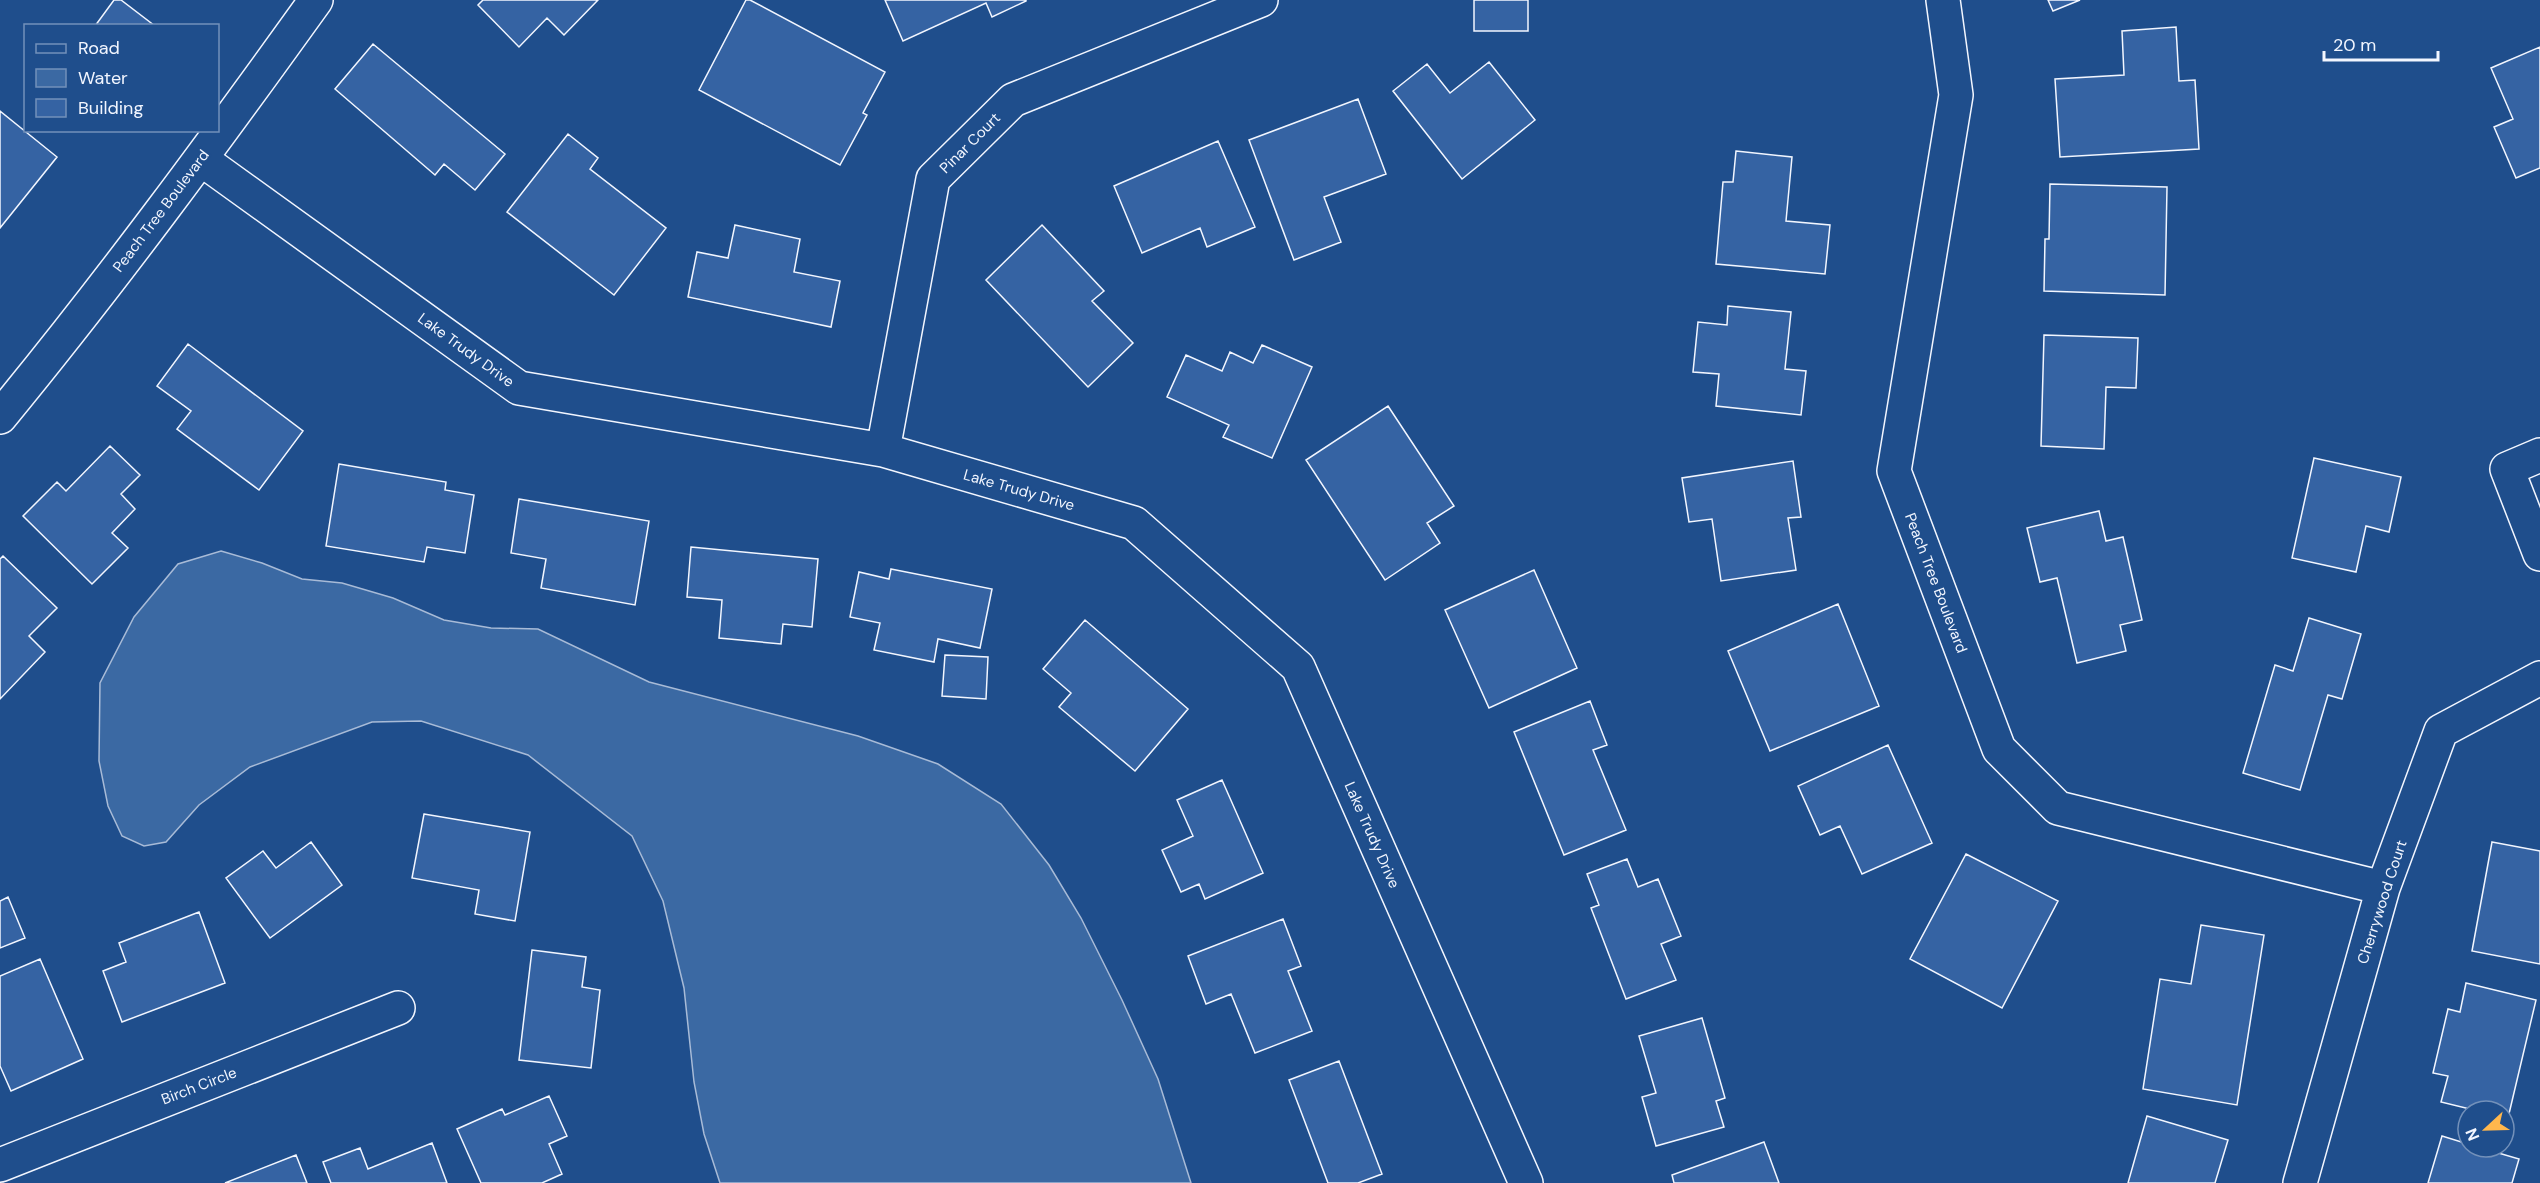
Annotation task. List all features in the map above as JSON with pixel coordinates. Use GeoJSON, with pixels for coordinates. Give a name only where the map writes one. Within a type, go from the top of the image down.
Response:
{"type":"FeatureCollection","features":[{"type":"Feature","properties":{"kind":"street","name":"Peach Tree Boulevard"},"geometry":{"type":"LineString","coordinates":[[0,417],[201,159],[315,0]]}},
{"type":"Feature","properties":{"kind":"street","name":"Pinar Court"},"geometry":{"type":"LineString","coordinates":[[883,450],[933,179],[1012,100],[1261,0]]}},
{"type":"Feature","properties":{"kind":"street","name":"Peach Tree Boulevard"},"geometry":{"type":"LineString","coordinates":[[1943,0],[1956,94],[1894,471],[1999,748],[2058,808],[2383,888]]}},
{"type":"Feature","properties":{"kind":"street","name":"Lake Trudy Drive"},"geometry":{"type":"LineString","coordinates":[[201,159],[519,388],[883,450],[1134,523],[1298,667],[1526,1183]]}},
{"type":"Feature","properties":{"kind":"street"},"geometry":{"type":"LineString","coordinates":[[2540,455],[2507,470],[2540,554]]}},
{"type":"Feature","properties":{"kind":"street","name":"Cherrywood Court"},"geometry":{"type":"LineString","coordinates":[[2300,1183],[2383,888],[2441,731],[2540,678]]}},
{"type":"Feature","properties":{"kind":"street","name":"Birch Circle"},"geometry":{"type":"LineString","coordinates":[[0,1164],[398,1008]]}},
{"type":"Feature","properties":{"kind":"water"},"geometry":{"type":"Polygon","coordinates":[[[221,551],[262,563],[302,579],[342,583],[393,598],[444,620],[491,628],[538,629],[649,682],[858,736],[938,764],[1001,804],[1049,865],[1081,918],[1158,1079],[1191,1183],[720,1183],[704,1134],[694,1082],[684,988],[663,901],[632,836],[528,755],[421,721],[372,722],[250,767],[199,805],[166,842],[144,846],[122,836],[108,806],[99,761],[100,683],[134,617],[178,564],[221,551]]]}},
{"type":"Feature","properties":{"kind":"building"},"geometry":{"type":"Polygon","coordinates":[[[114,0],[121,0],[152,24],[96,24],[114,0]]]}},
{"type":"Feature","properties":{"kind":"building"},"geometry":{"type":"Polygon","coordinates":[[[483,0],[598,0],[564,35],[547,18],[519,47],[478,5],[483,0]]]}},
{"type":"Feature","properties":{"kind":"building"},"geometry":{"type":"Polygon","coordinates":[[[746,0],[750,0],[885,72],[863,113],[867,115],[840,165],[699,90],[746,0]]]}},
{"type":"Feature","properties":{"kind":"building"},"geometry":{"type":"Polygon","coordinates":[[[885,0],[1026,1],[992,17],[986,3],[903,41],[885,0]]]}},
{"type":"Feature","properties":{"kind":"building"},"geometry":{"type":"Polygon","coordinates":[[[1474,0],[1528,0],[1528,31],[1474,31],[1474,0]]]}},
{"type":"Feature","properties":{"kind":"building"},"geometry":{"type":"Polygon","coordinates":[[[2048,0],[2080,0],[2053,11],[2048,0]]]}},
{"type":"Feature","properties":{"kind":"building"},"geometry":{"type":"Polygon","coordinates":[[[2176,27],[2179,81],[2195,80],[2199,149],[2060,157],[2055,79],[2124,75],[2122,31],[2176,27]]]}},
{"type":"Feature","properties":{"kind":"building"},"geometry":{"type":"Polygon","coordinates":[[[373,44],[505,154],[475,190],[444,164],[435,175],[335,89],[373,44]]]}},
{"type":"Feature","properties":{"kind":"building"},"geometry":{"type":"Polygon","coordinates":[[[2540,47],[2540,168],[2516,178],[2494,127],[2513,119],[2491,68],[2540,47]]]}},
{"type":"Feature","properties":{"kind":"building"},"geometry":{"type":"Polygon","coordinates":[[[1489,62],[1535,120],[1462,179],[1393,91],[1427,64],[1450,93],[1489,62]]]}},
{"type":"Feature","properties":{"kind":"building"},"geometry":{"type":"Polygon","coordinates":[[[1358,99],[1386,174],[1324,197],[1341,242],[1294,260],[1249,140],[1358,99]]]}},
{"type":"Feature","properties":{"kind":"building"},"geometry":{"type":"Polygon","coordinates":[[[0,111],[57,157],[0,228],[0,111]]]}},
{"type":"Feature","properties":{"kind":"building"},"geometry":{"type":"Polygon","coordinates":[[[568,134],[598,158],[590,169],[666,228],[614,295],[507,212],[568,134]]]}},
{"type":"Feature","properties":{"kind":"building"},"geometry":{"type":"Polygon","coordinates":[[[1218,141],[1255,227],[1207,247],[1200,228],[1142,253],[1114,186],[1218,141]]]}},
{"type":"Feature","properties":{"kind":"building"},"geometry":{"type":"Polygon","coordinates":[[[1736,151],[1792,157],[1786,221],[1830,225],[1825,274],[1716,264],[1723,182],[1733,182],[1736,151]]]}},
{"type":"Feature","properties":{"kind":"building"},"geometry":{"type":"Polygon","coordinates":[[[2050,184],[2167,187],[2165,295],[2044,291],[2045,239],[2049,239],[2050,184]]]}},
{"type":"Feature","properties":{"kind":"building"},"geometry":{"type":"Polygon","coordinates":[[[735,225],[800,239],[794,272],[840,281],[831,327],[688,297],[697,252],[728,258],[735,225]]]}},
{"type":"Feature","properties":{"kind":"building"},"geometry":{"type":"Polygon","coordinates":[[[1042,225],[1104,291],[1092,301],[1133,343],[1088,387],[986,280],[1042,225]]]}},
{"type":"Feature","properties":{"kind":"building"},"geometry":{"type":"Polygon","coordinates":[[[1728,306],[1791,312],[1785,369],[1806,371],[1801,415],[1716,406],[1719,374],[1693,372],[1698,322],[1727,325],[1728,306]]]}},
{"type":"Feature","properties":{"kind":"building"},"geometry":{"type":"Polygon","coordinates":[[[2044,335],[2138,338],[2136,388],[2106,387],[2104,449],[2041,446],[2044,335]]]}},
{"type":"Feature","properties":{"kind":"building"},"geometry":{"type":"Polygon","coordinates":[[[188,344],[303,431],[259,490],[177,429],[191,411],[157,386],[188,344]]]}},
{"type":"Feature","properties":{"kind":"building"},"geometry":{"type":"Polygon","coordinates":[[[1262,345],[1312,367],[1272,458],[1223,437],[1229,425],[1167,397],[1186,355],[1222,371],[1230,352],[1253,363],[1262,345]]]}},
{"type":"Feature","properties":{"kind":"building"},"geometry":{"type":"Polygon","coordinates":[[[1388,406],[1454,506],[1427,523],[1440,543],[1385,580],[1306,460],[1388,406]]]}},
{"type":"Feature","properties":{"kind":"building"},"geometry":{"type":"Polygon","coordinates":[[[110,446],[140,475],[121,494],[135,509],[112,533],[128,548],[92,584],[23,516],[57,482],[66,491],[110,446]]]}},
{"type":"Feature","properties":{"kind":"building"},"geometry":{"type":"Polygon","coordinates":[[[2314,458],[2401,477],[2389,532],[2366,526],[2356,572],[2292,558],[2314,458]]]}},
{"type":"Feature","properties":{"kind":"building"},"geometry":{"type":"Polygon","coordinates":[[[1793,461],[1801,517],[1788,518],[1796,570],[1721,581],[1712,519],[1689,522],[1682,478],[1793,461]]]}},
{"type":"Feature","properties":{"kind":"building"},"geometry":{"type":"Polygon","coordinates":[[[339,464],[446,482],[445,490],[474,495],[465,553],[427,547],[424,562],[326,546],[339,464]]]}},
{"type":"Feature","properties":{"kind":"building"},"geometry":{"type":"Polygon","coordinates":[[[519,499],[649,521],[635,605],[541,588],[546,559],[511,553],[519,499]]]}},
{"type":"Feature","properties":{"kind":"building"},"geometry":{"type":"Polygon","coordinates":[[[2099,511],[2106,541],[2123,537],[2142,620],[2120,625],[2126,651],[2077,663],[2057,578],[2040,582],[2027,528],[2099,511]]]}},
{"type":"Feature","properties":{"kind":"building"},"geometry":{"type":"Polygon","coordinates":[[[691,547],[818,559],[812,627],[783,624],[781,644],[719,638],[722,600],[687,597],[691,547]]]}},
{"type":"Feature","properties":{"kind":"building"},"geometry":{"type":"Polygon","coordinates":[[[3,556],[57,608],[29,636],[45,652],[0,699],[0,559],[3,556]]]}},
{"type":"Feature","properties":{"kind":"building"},"geometry":{"type":"Polygon","coordinates":[[[891,569],[992,589],[980,648],[938,639],[934,662],[874,650],[880,623],[850,617],[859,572],[889,579],[891,569]]]}},
{"type":"Feature","properties":{"kind":"building"},"geometry":{"type":"Polygon","coordinates":[[[1534,570],[1577,668],[1489,708],[1445,610],[1534,570]]]}},
{"type":"Feature","properties":{"kind":"building"},"geometry":{"type":"Polygon","coordinates":[[[1838,604],[1879,706],[1770,751],[1728,651],[1838,604]]]}},
{"type":"Feature","properties":{"kind":"building"},"geometry":{"type":"Polygon","coordinates":[[[2309,618],[2361,634],[2342,699],[2328,695],[2300,790],[2243,773],[2275,665],[2293,671],[2309,618]]]}},
{"type":"Feature","properties":{"kind":"building"},"geometry":{"type":"Polygon","coordinates":[[[1085,620],[1188,709],[1135,771],[1059,707],[1071,693],[1043,669],[1085,620]]]}},
{"type":"Feature","properties":{"kind":"building"},"geometry":{"type":"Polygon","coordinates":[[[945,655],[988,657],[986,699],[942,696],[945,655]]]}},
{"type":"Feature","properties":{"kind":"building"},"geometry":{"type":"Polygon","coordinates":[[[1590,701],[1607,745],[1593,750],[1626,830],[1564,855],[1514,732],[1590,701]]]}},
{"type":"Feature","properties":{"kind":"building"},"geometry":{"type":"Polygon","coordinates":[[[1888,745],[1932,843],[1862,874],[1840,826],[1820,835],[1798,786],[1888,745]]]}},
{"type":"Feature","properties":{"kind":"building"},"geometry":{"type":"Polygon","coordinates":[[[1222,780],[1263,873],[1205,899],[1199,884],[1181,892],[1162,850],[1193,836],[1177,800],[1222,780]]]}},
{"type":"Feature","properties":{"kind":"building"},"geometry":{"type":"Polygon","coordinates":[[[424,814],[530,832],[515,921],[475,914],[479,890],[412,878],[424,814]]]}},
{"type":"Feature","properties":{"kind":"building"},"geometry":{"type":"Polygon","coordinates":[[[311,842],[342,885],[270,938],[226,878],[263,851],[276,868],[311,842]]]}},
{"type":"Feature","properties":{"kind":"building"},"geometry":{"type":"Polygon","coordinates":[[[2492,842],[2540,851],[2540,964],[2472,951],[2492,842]]]}},
{"type":"Feature","properties":{"kind":"building"},"geometry":{"type":"Polygon","coordinates":[[[1966,854],[2058,901],[2002,1008],[1910,959],[1966,854]]]}},
{"type":"Feature","properties":{"kind":"building"},"geometry":{"type":"Polygon","coordinates":[[[1627,859],[1638,887],[1658,879],[1681,936],[1661,944],[1676,980],[1626,999],[1591,908],[1599,905],[1587,874],[1627,859]]]}},
{"type":"Feature","properties":{"kind":"building"},"geometry":{"type":"Polygon","coordinates":[[[8,897],[25,938],[0,948],[0,901],[8,897]]]}},
{"type":"Feature","properties":{"kind":"building"},"geometry":{"type":"Polygon","coordinates":[[[199,912],[225,983],[122,1022],[103,971],[126,962],[119,943],[199,912]]]}},
{"type":"Feature","properties":{"kind":"building"},"geometry":{"type":"Polygon","coordinates":[[[1283,919],[1301,966],[1288,971],[1312,1031],[1255,1053],[1231,994],[1206,1004],[1188,956],[1283,919]]]}},
{"type":"Feature","properties":{"kind":"building"},"geometry":{"type":"Polygon","coordinates":[[[2201,925],[2264,935],[2237,1105],[2143,1089],[2160,979],[2191,984],[2201,925]]]}},
{"type":"Feature","properties":{"kind":"building"},"geometry":{"type":"Polygon","coordinates":[[[532,950],[586,957],[582,987],[600,990],[591,1068],[519,1060],[532,950]]]}},
{"type":"Feature","properties":{"kind":"building"},"geometry":{"type":"Polygon","coordinates":[[[40,959],[83,1059],[11,1091],[0,1066],[0,976],[40,959]]]}},
{"type":"Feature","properties":{"kind":"building"},"geometry":{"type":"Polygon","coordinates":[[[2466,983],[2536,1000],[2513,1099],[2456,1099],[2456,1106],[2441,1102],[2448,1076],[2433,1073],[2448,1009],[2460,1012],[2466,983]]]}},
{"type":"Feature","properties":{"kind":"building"},"geometry":{"type":"Polygon","coordinates":[[[1702,1018],[1725,1098],[1716,1101],[1724,1127],[1656,1146],[1642,1097],[1656,1093],[1639,1036],[1702,1018]]]}},
{"type":"Feature","properties":{"kind":"building"},"geometry":{"type":"Polygon","coordinates":[[[1339,1061],[1382,1174],[1358,1183],[1328,1183],[1289,1080],[1339,1061]]]}},
{"type":"Feature","properties":{"kind":"building"},"geometry":{"type":"Polygon","coordinates":[[[549,1096],[567,1136],[549,1144],[562,1174],[542,1183],[481,1183],[457,1129],[502,1109],[505,1115],[549,1096]]]}},
{"type":"Feature","properties":{"kind":"building"},"geometry":{"type":"Polygon","coordinates":[[[2147,1116],[2228,1140],[2215,1183],[2128,1183],[2147,1116]]]}},
{"type":"Feature","properties":{"kind":"building"},"geometry":{"type":"Polygon","coordinates":[[[2442,1136],[2456,1140],[2456,1159],[2519,1159],[2512,1183],[2428,1183],[2442,1136]]]}},
{"type":"Feature","properties":{"kind":"building"},"geometry":{"type":"Polygon","coordinates":[[[1764,1142],[1779,1183],[1674,1183],[1672,1175],[1764,1142]]]}},
{"type":"Feature","properties":{"kind":"building"},"geometry":{"type":"Polygon","coordinates":[[[432,1143],[447,1183],[331,1183],[323,1162],[360,1148],[368,1169],[432,1143]]]}},
{"type":"Feature","properties":{"kind":"building"},"geometry":{"type":"Polygon","coordinates":[[[296,1155],[307,1183],[225,1183],[296,1155]]]}}]}
